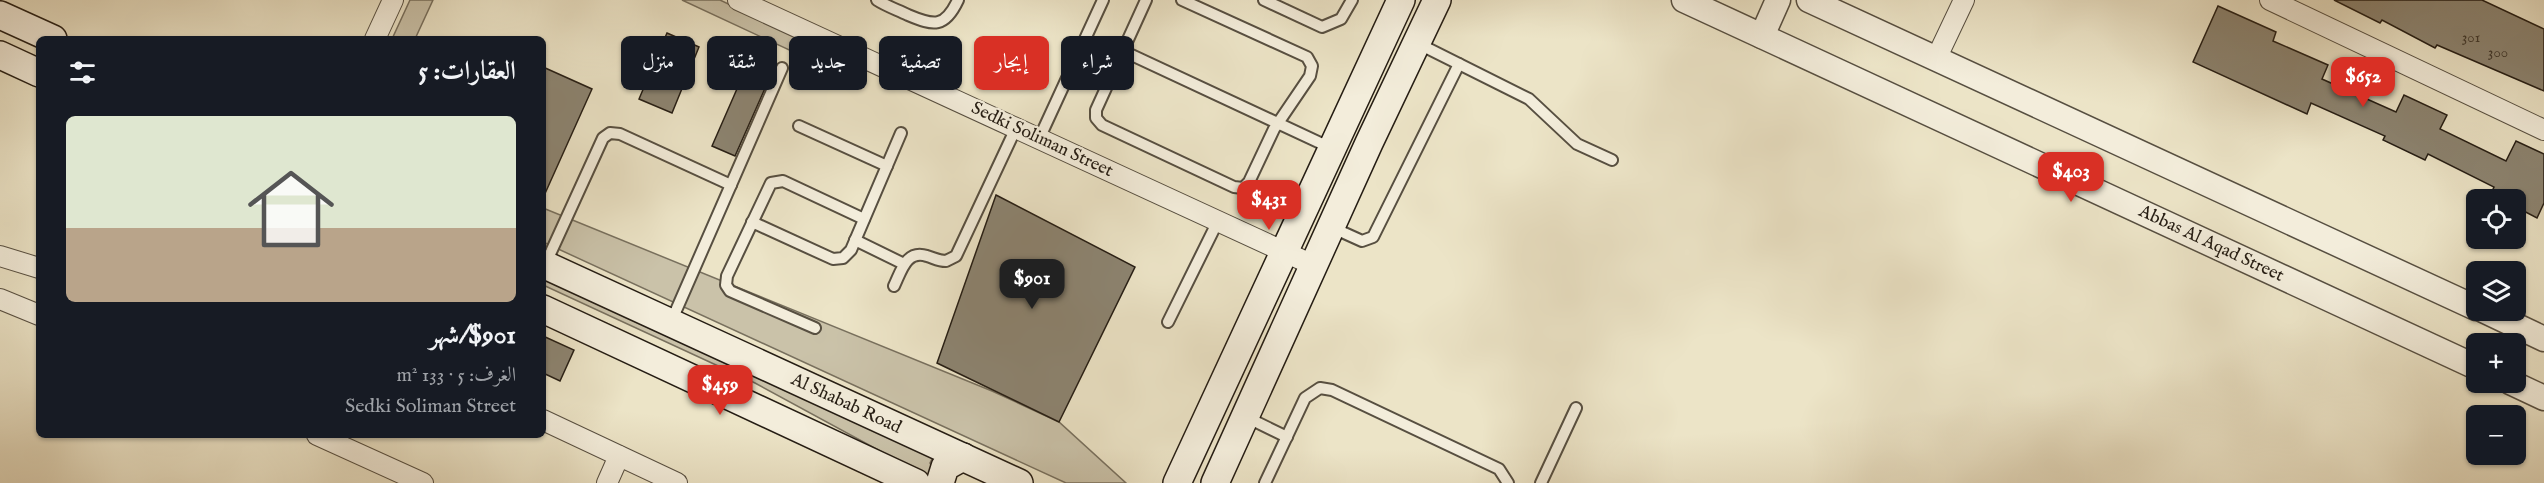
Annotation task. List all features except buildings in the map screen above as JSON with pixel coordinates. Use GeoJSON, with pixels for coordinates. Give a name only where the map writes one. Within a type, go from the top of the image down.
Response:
{"type":"FeatureCollection","features":[{"type":"Feature","properties":{"kind":"main road"},"geometry":{"type":"LineString","coordinates":[[1180,481],[1401,0]]}},
{"type":"Feature","properties":{"kind":"main road"},"geometry":{"type":"LineString","coordinates":[[1215,483],[1369,142],[1437,0]]}},
{"type":"Feature","properties":{"kind":"main road"},"geometry":{"type":"LineString","coordinates":[[0,15],[46,36]]}},
{"type":"Feature","properties":{"kind":"main road"},"geometry":{"type":"LineString","coordinates":[[0,55],[36,72]]}},
{"type":"Feature","properties":{"kind":"main road"},"geometry":{"type":"LineString","coordinates":[[1336,138],[1369,142]]}},
{"type":"Feature","properties":{"kind":"main road","name":"Al Shabab Road"},"geometry":{"type":"LineString","coordinates":[[546,266],[1019,483]]}},
{"type":"Feature","properties":{"kind":"main road"},"geometry":{"type":"LineString","coordinates":[[546,310],[916,483]]}},
{"type":"Feature","properties":{"kind":"main road"},"geometry":{"type":"LineString","coordinates":[[940,483],[945,467],[963,457]]}},
{"type":"Feature","properties":{"kind":"street"},"geometry":{"type":"LineString","coordinates":[[376,36],[393,0]]}},
{"type":"Feature","properties":{"kind":"street","name":"Sedki Soliman Street"},"geometry":{"type":"LineString","coordinates":[[738,0],[1313,265]]}},
{"type":"Feature","properties":{"kind":"street","name":"Abbas Al Aqad Street"},"geometry":{"type":"LineString","coordinates":[[1684,0],[2466,362]]}},
{"type":"Feature","properties":{"kind":"street"},"geometry":{"type":"LineString","coordinates":[[1762,36],[1778,0]]}},
{"type":"Feature","properties":{"kind":"street"},"geometry":{"type":"LineString","coordinates":[[1809,0],[2466,303]]}},
{"type":"Feature","properties":{"kind":"street"},"geometry":{"type":"LineString","coordinates":[[1936,59],[1964,0]]}},
{"type":"Feature","properties":{"kind":"street"},"geometry":{"type":"LineString","coordinates":[[2270,0],[2309,8],[2544,130]]}},
{"type":"Feature","properties":{"kind":"street"},"geometry":{"type":"LineString","coordinates":[[0,256],[36,267]]}},
{"type":"Feature","properties":{"kind":"street"},"geometry":{"type":"LineString","coordinates":[[0,299],[36,314]]}},
{"type":"Feature","properties":{"kind":"street"},"geometry":{"type":"LineString","coordinates":[[2506,321],[2544,339]]}},
{"type":"Feature","properties":{"kind":"street"},"geometry":{"type":"LineString","coordinates":[[2526,390],[2544,398]]}},
{"type":"Feature","properties":{"kind":"street"},"geometry":{"type":"LineString","coordinates":[[546,421],[677,483]]}},
{"type":"Feature","properties":{"kind":"street"},"geometry":{"type":"LineString","coordinates":[[324,438],[423,483]]}},
{"type":"Feature","properties":{"kind":"street"},"geometry":{"type":"LineString","coordinates":[[607,483],[619,456]]}},
{"type":"Feature","properties":{"kind":"lane"},"geometry":{"type":"LineString","coordinates":[[877,0],[923,21],[935,23],[948,18],[958,0]]}},
{"type":"Feature","properties":{"kind":"lane"},"geometry":{"type":"LineString","coordinates":[[1039,139],[1102,0]]}},
{"type":"Feature","properties":{"kind":"lane"},"geometry":{"type":"LineString","coordinates":[[1130,36],[1146,0]]}},
{"type":"Feature","properties":{"kind":"lane"},"geometry":{"type":"LineString","coordinates":[[1105,90],[1096,110],[1098,122],[1224,182],[1239,188],[1247,186],[1278,123],[1310,76],[1312,66],[1307,57],[1182,0]]}},
{"type":"Feature","properties":{"kind":"lane"},"geometry":{"type":"LineString","coordinates":[[1264,0],[1322,27],[1341,19],[1352,0]]}},
{"type":"Feature","properties":{"kind":"lane"},"geometry":{"type":"LineString","coordinates":[[1417,43],[1529,99],[1577,144],[1612,160]]}},
{"type":"Feature","properties":{"kind":"lane"},"geometry":{"type":"LineString","coordinates":[[1134,56],[1278,123],[1336,138]]}},
{"type":"Feature","properties":{"kind":"lane"},"geometry":{"type":"LineString","coordinates":[[1330,227],[1362,241],[1373,237],[1459,64]]}},
{"type":"Feature","properties":{"kind":"lane"},"geometry":{"type":"LineString","coordinates":[[670,323],[782,68]]}},
{"type":"Feature","properties":{"kind":"lane"},"geometry":{"type":"LineString","coordinates":[[800,126],[887,166]]}},
{"type":"Feature","properties":{"kind":"lane"},"geometry":{"type":"LineString","coordinates":[[894,286],[904,264],[918,254],[941,261],[956,256],[1016,128]]}},
{"type":"Feature","properties":{"kind":"lane"},"geometry":{"type":"LineString","coordinates":[[752,222],[833,259],[843,258],[855,240],[901,133]]}},
{"type":"Feature","properties":{"kind":"lane"},"geometry":{"type":"LineString","coordinates":[[546,261],[606,134],[620,134],[730,185]]}},
{"type":"Feature","properties":{"kind":"lane"},"geometry":{"type":"LineString","coordinates":[[815,328],[728,288],[727,276],[771,183],[779,180],[864,219]]}},
{"type":"Feature","properties":{"kind":"lane"},"geometry":{"type":"LineString","coordinates":[[1168,322],[1218,221]]}},
{"type":"Feature","properties":{"kind":"lane"},"geometry":{"type":"LineString","coordinates":[[855,240],[904,264]]}},
{"type":"Feature","properties":{"kind":"lane"},"geometry":{"type":"LineString","coordinates":[[1265,483],[1305,398],[1314,390],[1326,388],[1499,469],[1508,483]]}},
{"type":"Feature","properties":{"kind":"lane"},"geometry":{"type":"LineString","coordinates":[[1541,483],[1576,408]]}},
{"type":"Feature","properties":{"kind":"lane"},"geometry":{"type":"LineString","coordinates":[[1244,416],[1287,436]]}},
{"type":"Feature","properties":{"kind":"shaded area"},"geometry":{"type":"Polygon","coordinates":[[[410,0],[433,0],[416,36],[393,36],[410,0]]]}},
{"type":"Feature","properties":{"kind":"shaded area"},"geometry":{"type":"Polygon","coordinates":[[[682,0],[720,0],[796,36],[789,36],[789,50],[777,44],[777,36],[759,36],[682,0]]]}},
{"type":"Feature","properties":{"kind":"shaded area"},"geometry":{"type":"Polygon","coordinates":[[[546,209],[992,391],[1059,422],[1126,483],[1066,483],[546,243],[546,209]]]}},
{"type":"Feature","properties":{"kind":"shaded area"},"geometry":{"type":"Polygon","coordinates":[[[546,273],[933,457],[930,463],[939,483],[755,383],[546,286],[546,273]]]}}]}
